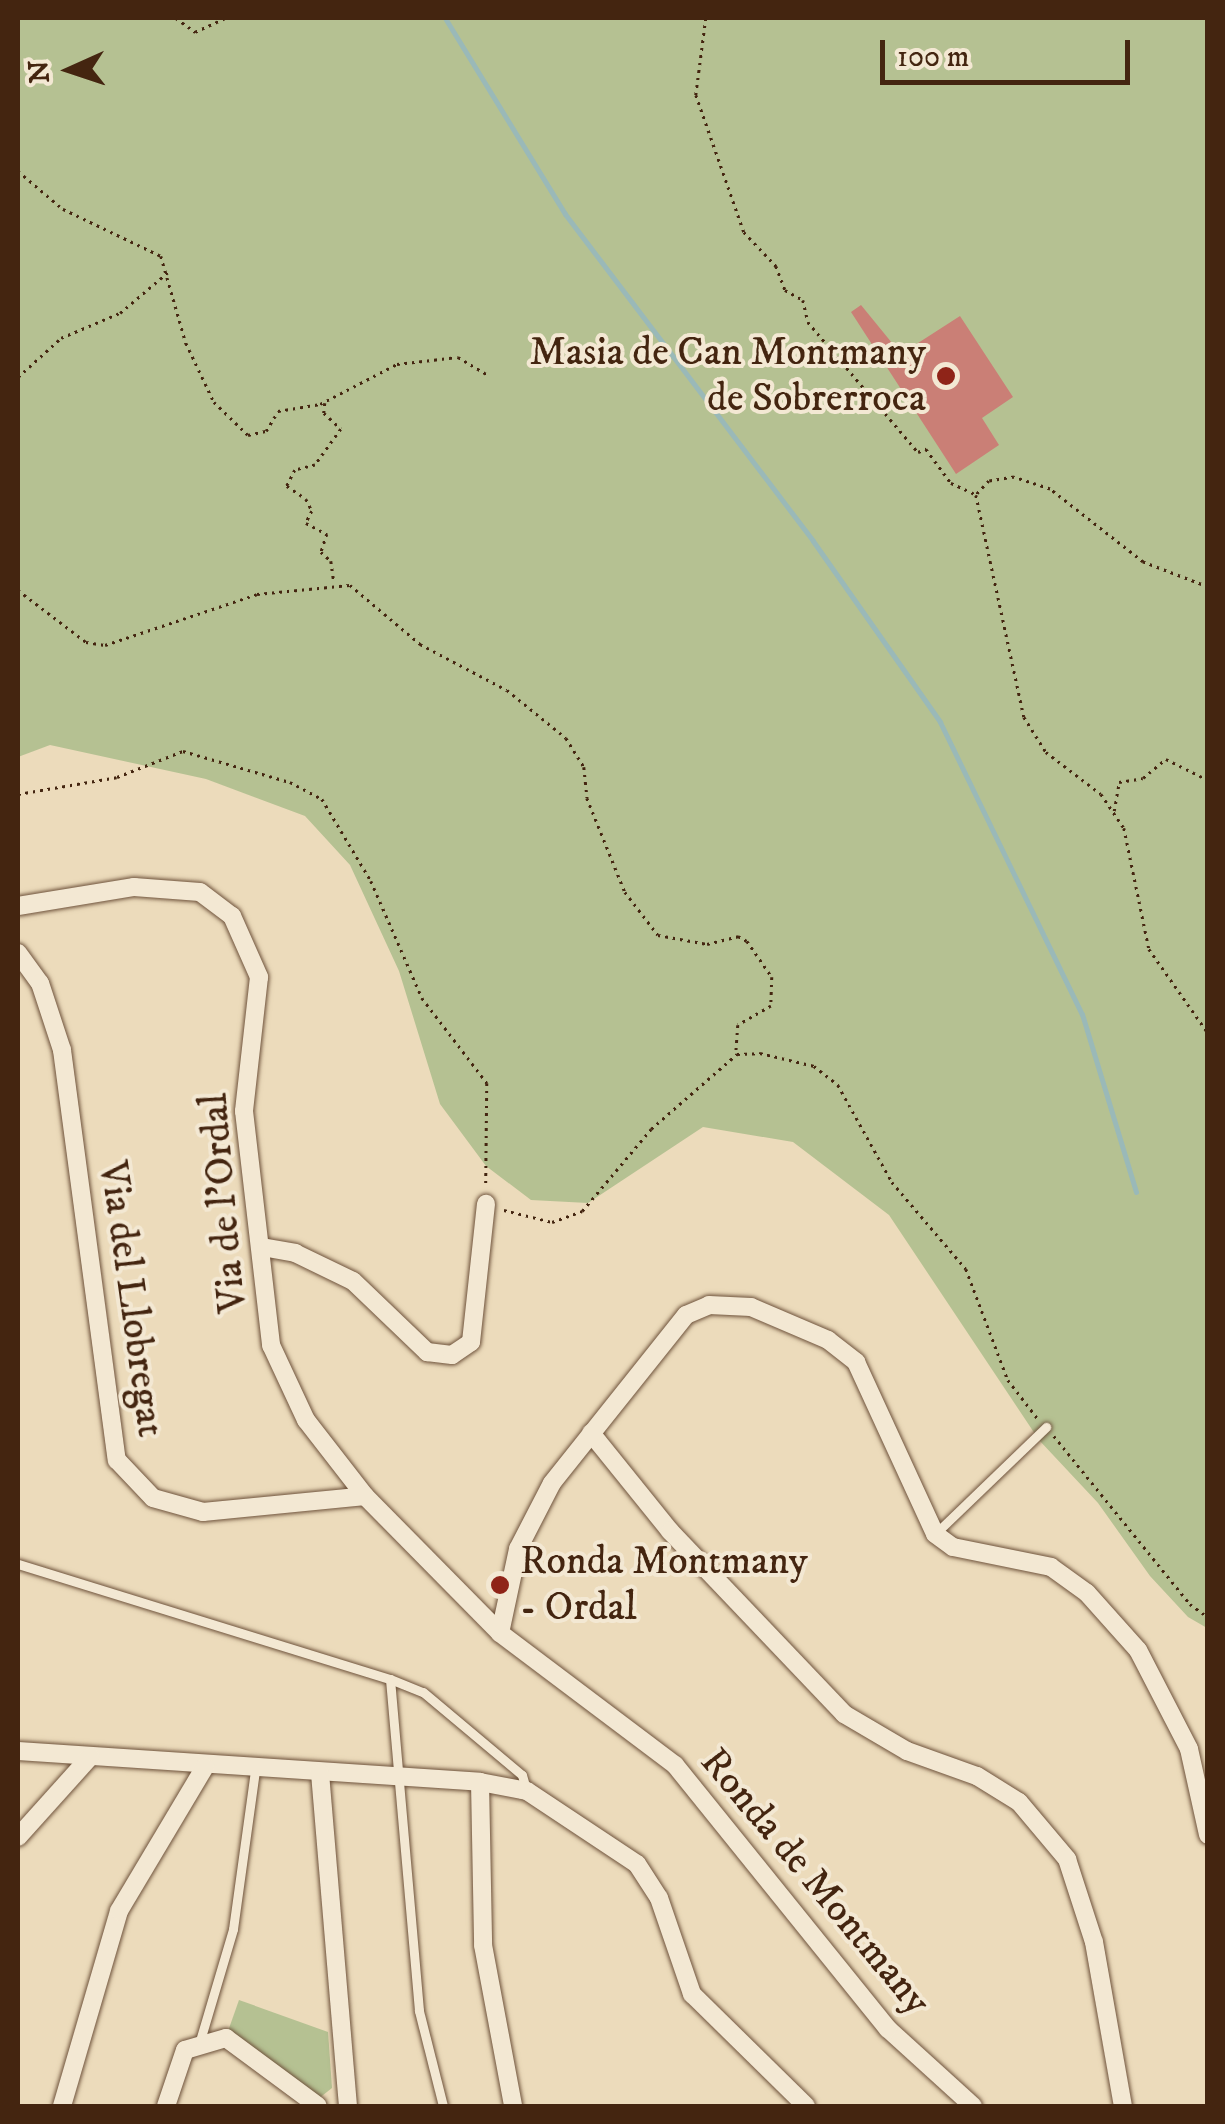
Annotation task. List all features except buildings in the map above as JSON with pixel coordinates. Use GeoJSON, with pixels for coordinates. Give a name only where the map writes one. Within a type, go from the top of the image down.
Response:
{"type":"FeatureCollection","features":[{"type":"Feature","properties":{"kind":"street","name":"Via de l'Ordal"},"geometry":{"type":"LineString","coordinates":[[18,906],[134,886],[200,892],[232,916],[259,977],[244,1111],[270,1346],[306,1420],[365,1496],[500,1633]]}},
{"type":"Feature","properties":{"kind":"street","name":"Via del Llobregat"},"geometry":{"type":"LineString","coordinates":[[18,953],[40,983],[62,1050],[118,1460],[153,1498],[202,1512],[365,1496]]}},
{"type":"Feature","properties":{"kind":"street"},"geometry":{"type":"LineString","coordinates":[[262,1247],[295,1252],[354,1281],[427,1352],[452,1355],[471,1342],[486,1204]]}},
{"type":"Feature","properties":{"kind":"street"},"geometry":{"type":"LineString","coordinates":[[500,1633],[528,1522],[591,1433],[686,1315],[709,1305],[751,1306],[828,1340],[856,1362],[936,1534],[953,1547],[1051,1567],[1114,1620],[1179,1720],[1208,1835]]}},
{"type":"Feature","properties":{"kind":"street"},"geometry":{"type":"LineString","coordinates":[[591,1433],[670,1531],[844,1714],[907,1752],[977,1776],[1019,1802],[1066,1859],[1094,1942],[1123,2106]]}},
{"type":"Feature","properties":{"kind":"street","name":"Ronda de Montmany"},"geometry":{"type":"LineString","coordinates":[[500,1633],[676,1766],[888,2029],[972,2106]]}},
{"type":"Feature","properties":{"kind":"street"},"geometry":{"type":"LineString","coordinates":[[18,1751],[205,1767],[480,1782],[527,1792],[637,1864],[659,1898],[692,1994],[806,2106]]}},
{"type":"Feature","properties":{"kind":"street"},"geometry":{"type":"LineString","coordinates":[[18,1837],[90,1757]]}},
{"type":"Feature","properties":{"kind":"street"},"geometry":{"type":"LineString","coordinates":[[62,2106],[119,1912],[205,1767]]}},
{"type":"Feature","properties":{"kind":"street"},"geometry":{"type":"LineString","coordinates":[[320,1773],[348,2106]]}},
{"type":"Feature","properties":{"kind":"street"},"geometry":{"type":"LineString","coordinates":[[480,1782],[483,1945],[513,2106]]}},
{"type":"Feature","properties":{"kind":"street"},"geometry":{"type":"LineString","coordinates":[[166,2106],[184,2050],[226,2038],[318,2106]]}},
{"type":"Feature","properties":{"kind":"lane"},"geometry":{"type":"LineString","coordinates":[[936,1534],[1046,1428]]}},
{"type":"Feature","properties":{"kind":"lane"},"geometry":{"type":"LineString","coordinates":[[18,1564],[422,1692],[522,1774],[527,1792]]}},
{"type":"Feature","properties":{"kind":"lane"},"geometry":{"type":"LineString","coordinates":[[390,1679],[419,2011],[444,2106]]}},
{"type":"Feature","properties":{"kind":"lane"},"geometry":{"type":"LineString","coordinates":[[198,2046],[211,1986],[233,1929],[255,1770]]}},
{"type":"Feature","properties":{"kind":"path"},"geometry":{"type":"LineString","coordinates":[[176,18],[195,32],[225,18]]}},
{"type":"Feature","properties":{"kind":"path"},"geometry":{"type":"LineString","coordinates":[[706,18],[696,94],[744,232],[776,266],[784,290],[803,300],[808,322],[918,452],[926,449],[951,483],[976,494]]}},
{"type":"Feature","properties":{"kind":"path"},"geometry":{"type":"LineString","coordinates":[[18,171],[63,209],[161,256],[169,270],[186,343],[230,424],[255,434],[266,432],[278,411],[326,401],[384,368],[430,358],[458,357],[490,376]]}},
{"type":"Feature","properties":{"kind":"path"},"geometry":{"type":"LineString","coordinates":[[18,377],[76,327],[120,314],[169,270]]}},
{"type":"Feature","properties":{"kind":"path"},"geometry":{"type":"LineString","coordinates":[[18,362],[24,368]]}},
{"type":"Feature","properties":{"kind":"path"},"geometry":{"type":"LineString","coordinates":[[326,401],[324,413],[341,430],[315,465],[294,470],[287,486],[306,499],[312,511],[306,524],[328,534],[321,552],[331,561],[334,582]]}},
{"type":"Feature","properties":{"kind":"path"},"geometry":{"type":"LineString","coordinates":[[976,494],[988,481],[1014,477],[1050,489],[1143,562],[1208,586]]}},
{"type":"Feature","properties":{"kind":"path"},"geometry":{"type":"LineString","coordinates":[[976,494],[1024,717],[1046,752],[1085,779],[1114,812],[1132,846],[1136,911],[1148,949],[1208,1033]]}},
{"type":"Feature","properties":{"kind":"path"},"geometry":{"type":"LineString","coordinates":[[18,590],[76,636],[105,645],[257,594],[334,582],[350,585],[445,662],[520,698],[566,738],[584,767],[588,798],[625,892],[658,935],[707,944],[738,936],[747,941],[772,977],[771,1006],[738,1025],[737,1054]]}},
{"type":"Feature","properties":{"kind":"path"},"geometry":{"type":"LineString","coordinates":[[18,794],[117,777],[184,750],[290,782],[322,799],[372,880],[422,998],[487,1083],[486,1204],[552,1222],[582,1211],[651,1129],[737,1054],[748,1051],[805,1064],[838,1085],[892,1182],[966,1269],[1008,1380],[1190,1604],[1208,1617]]}},
{"type":"Feature","properties":{"kind":"path"},"geometry":{"type":"LineString","coordinates":[[1114,812],[1119,782],[1143,778],[1166,759],[1208,780]]}},
{"type":"Feature","properties":{"kind":"green space"},"geometry":{"type":"Polygon","coordinates":[[[18,18],[1207,18],[1207,1628],[1188,1617],[1150,1576],[1098,1503],[1039,1440],[889,1215],[793,1142],[703,1127],[588,1203],[531,1200],[486,1166],[440,1104],[399,971],[350,865],[305,816],[206,779],[50,745],[18,757],[18,18]]]}},
{"type":"Feature","properties":{"kind":"green space"},"geometry":{"type":"Polygon","coordinates":[[[239,2000],[328,2032],[332,2088],[318,2099],[227,2034],[239,2000]]]}},
{"type":"Feature","properties":{"kind":"waterway"},"geometry":{"type":"LineString","coordinates":[[445,18],[565,214],[813,541],[940,722],[1082,1014],[1136,1192]]}},
{"type":"Feature","properties":{"kind":"place","name":"Masia de Can Montmany de Sobrerroca"},"geometry":{"type":"Point","coordinates":[946,376]}},
{"type":"Feature","properties":{"kind":"place","name":"Ronda Montmany - Ordal"},"geometry":{"type":"Point","coordinates":[500,1585]}}]}
